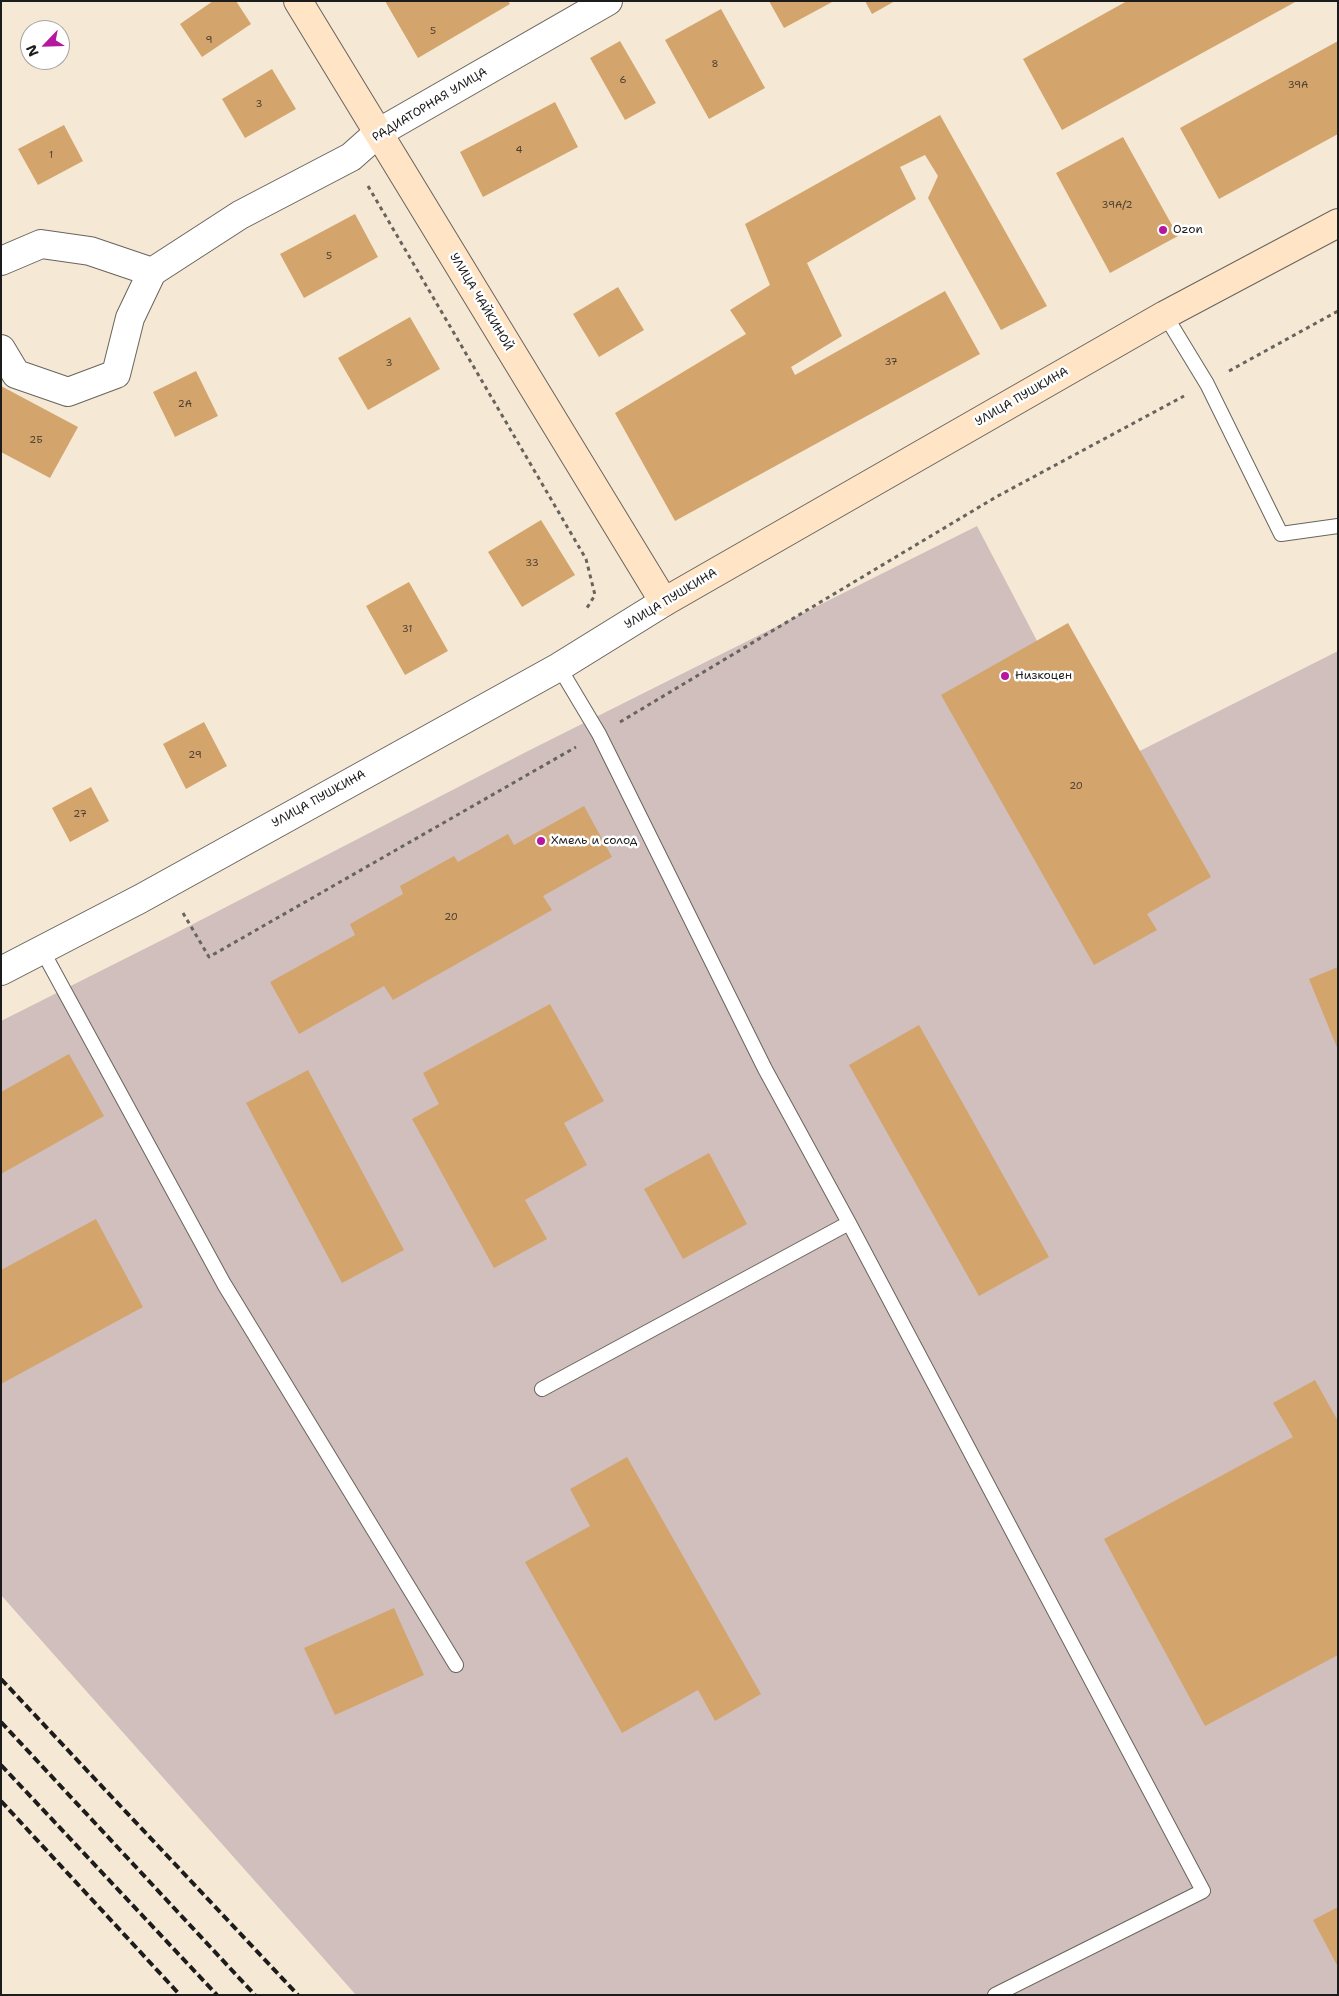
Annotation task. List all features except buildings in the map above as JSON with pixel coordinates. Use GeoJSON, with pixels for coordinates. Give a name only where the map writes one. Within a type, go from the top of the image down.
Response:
{"type":"FeatureCollection","features":[{"type":"Feature","properties":{"kind":"street","name":"УЛИЦА ЧАЙКИНОЙ"},"geometry":{"type":"LineString","coordinates":[[298,1],[664,602]]}},
{"type":"Feature","properties":{"kind":"street","name":"РАДИАТОРНАЯ УЛИЦА"},"geometry":{"type":"LineString","coordinates":[[152,272],[240,215],[351,157],[378,133],[608,1]]}},
{"type":"Feature","properties":{"kind":"street","name":"УЛИЦА ПУШКИНА"},"geometry":{"type":"LineString","coordinates":[[1,971],[140,898],[559,667],[664,602],[1165,315],[1338,223]]}},
{"type":"Feature","properties":{"kind":"street"},"geometry":{"type":"LineString","coordinates":[[1,261],[41,244],[90,251],[152,272],[130,318],[116,374],[68,392],[16,374],[1,349]]}},
{"type":"Feature","properties":{"kind":"lane"},"geometry":{"type":"LineString","coordinates":[[1165,315],[1207,384],[1281,534],[1338,526]]}},
{"type":"Feature","properties":{"kind":"lane"},"geometry":{"type":"LineString","coordinates":[[559,667],[599,734],[765,1069],[849,1223],[1203,1892],[995,1995]]}},
{"type":"Feature","properties":{"kind":"lane"},"geometry":{"type":"LineString","coordinates":[[42,950],[224,1284],[456,1665]]}},
{"type":"Feature","properties":{"kind":"lane"},"geometry":{"type":"LineString","coordinates":[[542,1390],[849,1223]]}},
{"type":"Feature","properties":{"kind":"path"},"geometry":{"type":"LineString","coordinates":[[351,157],[586,560],[595,594],[582,615]]}},
{"type":"Feature","properties":{"kind":"path"},"geometry":{"type":"LineString","coordinates":[[166,883],[209,957],[599,734],[996,497],[1207,384],[1338,311]]}},
{"type":"Feature","properties":{"kind":"shaded area"},"geometry":{"type":"Polygon","coordinates":[[[977,526],[1104,769],[1338,651],[1338,1995],[356,1995],[1,1595],[1,1021],[526,752],[977,526]]]}},
{"type":"Feature","properties":{"kind":"railway"},"geometry":{"type":"LineString","coordinates":[[1,1679],[298,1995]]}},
{"type":"Feature","properties":{"kind":"railway"},"geometry":{"type":"LineString","coordinates":[[1,1722],[255,1995]]}},
{"type":"Feature","properties":{"kind":"railway"},"geometry":{"type":"LineString","coordinates":[[1,1765],[217,1995]]}},
{"type":"Feature","properties":{"kind":"railway"},"geometry":{"type":"LineString","coordinates":[[1,1801],[180,1995]]}},
{"type":"Feature","properties":{"kind":"place","name":"Ozon"},"geometry":{"type":"Point","coordinates":[1163,230]}},
{"type":"Feature","properties":{"kind":"place","name":"Низкоцен"},"geometry":{"type":"Point","coordinates":[1005,676]}},
{"type":"Feature","properties":{"kind":"place","name":"Хмель и солод"},"geometry":{"type":"Point","coordinates":[541,841]}}]}
